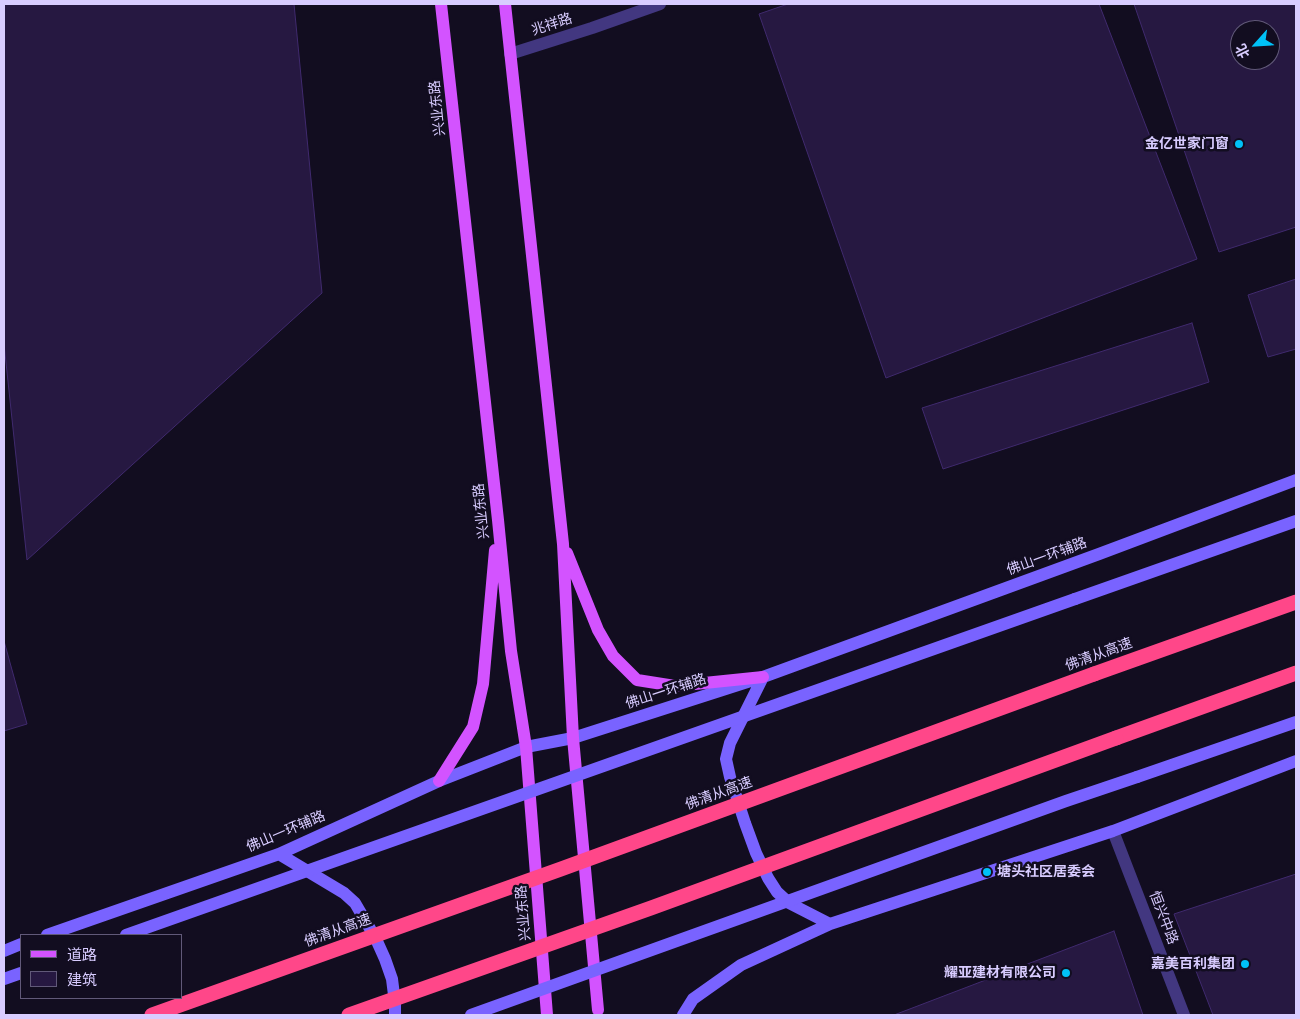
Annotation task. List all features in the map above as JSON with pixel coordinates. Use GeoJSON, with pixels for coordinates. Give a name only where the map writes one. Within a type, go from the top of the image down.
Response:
{"type":"FeatureCollection","features":[{"type":"Feature","properties":{"kind":"highway","name":"佛清从高速"},"geometry":{"type":"LineString","coordinates":[[152,1015],[570,866],[1296,602]]}},
{"type":"Feature","properties":{"kind":"highway"},"geometry":{"type":"LineString","coordinates":[[349,1015],[651,908],[1296,673]]}},
{"type":"Feature","properties":{"kind":"main road","name":"兴业东路"},"geometry":{"type":"LineString","coordinates":[[441,4],[511,652],[526,747],[547,1015]]}},
{"type":"Feature","properties":{"kind":"main road"},"geometry":{"type":"LineString","coordinates":[[505,4],[563,544],[573,738],[599,1012]]}},
{"type":"Feature","properties":{"kind":"main road","name":"佛山一环辅路"},"geometry":{"type":"LineString","coordinates":[[51,934],[279,854],[439,781],[526,747],[573,738],[763,677],[1090,558],[1296,480]]}},
{"type":"Feature","properties":{"kind":"main road"},"geometry":{"type":"LineString","coordinates":[[439,781],[473,727],[484,684],[498,520]]}},
{"type":"Feature","properties":{"kind":"main road"},"geometry":{"type":"LineString","coordinates":[[129,934],[1296,521]]}},
{"type":"Feature","properties":{"kind":"main road"},"geometry":{"type":"LineString","coordinates":[[563,544],[598,630],[613,656],[637,680],[675,686],[763,677]]}},
{"type":"Feature","properties":{"kind":"main road"},"geometry":{"type":"LineString","coordinates":[[763,677],[730,743],[726,759],[730,777],[756,853],[777,892],[789,903],[830,924]]}},
{"type":"Feature","properties":{"kind":"main road"},"geometry":{"type":"LineString","coordinates":[[471,1015],[1066,801],[1296,722]]}},
{"type":"Feature","properties":{"kind":"main road"},"geometry":{"type":"LineString","coordinates":[[683,1015],[692,999],[741,965],[830,924],[1113,831],[1296,761]]}},
{"type":"Feature","properties":{"kind":"main road"},"geometry":{"type":"LineString","coordinates":[[279,854],[344,892],[354,903],[385,958],[392,979],[395,1003],[394,1015]]}},
{"type":"Feature","properties":{"kind":"main road"},"geometry":{"type":"LineString","coordinates":[[4,951],[20,944]]}},
{"type":"Feature","properties":{"kind":"main road"},"geometry":{"type":"LineString","coordinates":[[4,979],[20,972]]}},
{"type":"Feature","properties":{"kind":"street","name":"兆祥路"},"geometry":{"type":"LineString","coordinates":[[510,54],[660,4]]}},
{"type":"Feature","properties":{"kind":"street","name":"恒兴中路"},"geometry":{"type":"LineString","coordinates":[[1113,831],[1184,1015]]}},
{"type":"Feature","properties":{"kind":"building"},"geometry":{"type":"Polygon","coordinates":[[[4,4],[294,4],[322,293],[27,560],[4,344],[4,4]]]}},
{"type":"Feature","properties":{"kind":"building"},"geometry":{"type":"Polygon","coordinates":[[[788,4],[1099,4],[1197,259],[886,378],[759,14],[788,4]]]}},
{"type":"Feature","properties":{"kind":"building","name":"金亿世家门窗"},"geometry":{"type":"Polygon","coordinates":[[[1134,4],[1296,4],[1296,227],[1219,252],[1134,4]]]}},
{"type":"Feature","properties":{"kind":"building"},"geometry":{"type":"Polygon","coordinates":[[[1296,279],[1296,349],[1268,357],[1248,295],[1296,279]]]}},
{"type":"Feature","properties":{"kind":"building"},"geometry":{"type":"Polygon","coordinates":[[[1192,323],[1209,382],[943,469],[922,408],[1192,323]]]}},
{"type":"Feature","properties":{"kind":"building"},"geometry":{"type":"Polygon","coordinates":[[[4,641],[27,724],[4,731],[4,641]]]}},
{"type":"Feature","properties":{"kind":"building","name":"嘉美百利集团"},"geometry":{"type":"Polygon","coordinates":[[[1296,874],[1296,1015],[1213,1015],[1174,914],[1296,874]]]}},
{"type":"Feature","properties":{"kind":"building","name":"耀亚建材有限公司"},"geometry":{"type":"Polygon","coordinates":[[[1114,931],[1143,1015],[894,1015],[1114,931]]]}},
{"type":"Feature","properties":{"kind":"place","name":"金亿世家门窗"},"geometry":{"type":"Point","coordinates":[1239,144]}},
{"type":"Feature","properties":{"kind":"place","name":"塘头社区居委会"},"geometry":{"type":"Point","coordinates":[987,872]}},
{"type":"Feature","properties":{"kind":"place","name":"嘉美百利集团"},"geometry":{"type":"Point","coordinates":[1245,964]}},
{"type":"Feature","properties":{"kind":"place","name":"耀亚建材有限公司"},"geometry":{"type":"Point","coordinates":[1066,973]}}]}
